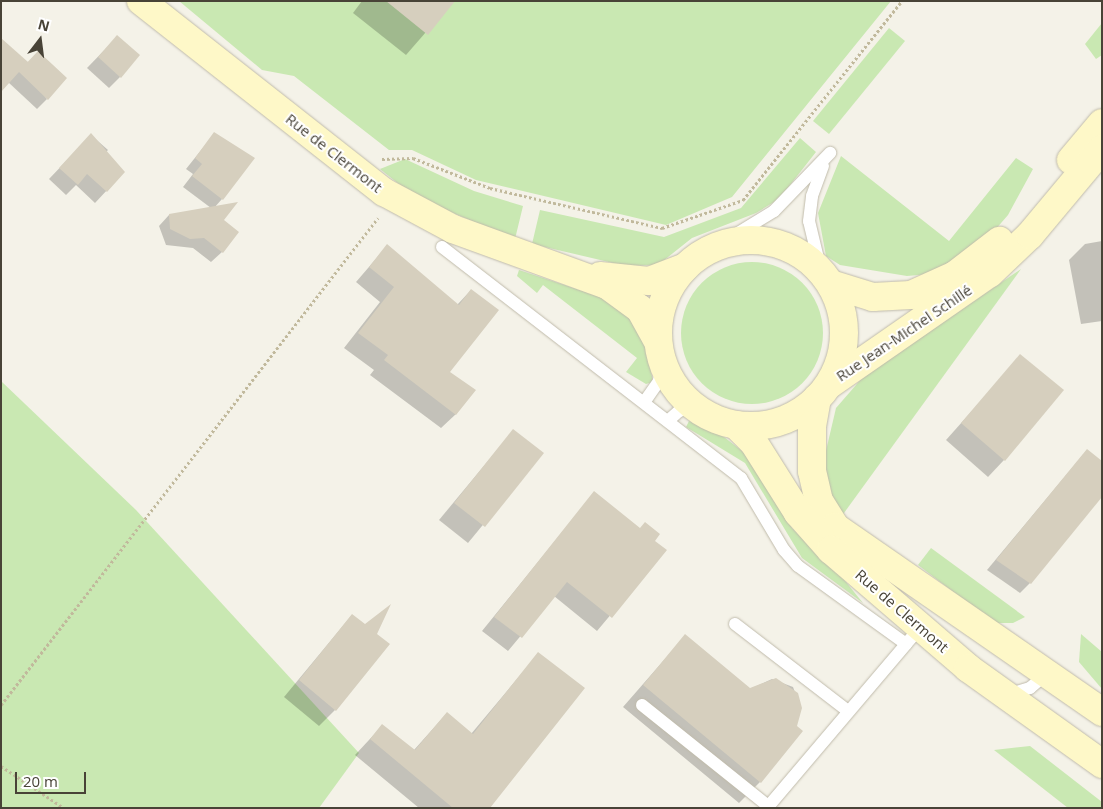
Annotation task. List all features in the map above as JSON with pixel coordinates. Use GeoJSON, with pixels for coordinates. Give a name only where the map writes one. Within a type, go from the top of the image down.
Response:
{"type":"FeatureCollection","features":[{"type":"Feature","properties":{"kind":"main road","name":"Rue de Clermont"},"geometry":{"type":"LineString","coordinates":[[141,1],[364,178],[394,198],[453,229],[551,263],[620,292],[646,316],[677,389],[695,407]]}},
{"type":"Feature","properties":{"kind":"main road","name":"Rue Jean-Michel Schillé"},"geometry":{"type":"LineString","coordinates":[[826,278],[886,298],[911,295],[940,284],[998,241],[1102,123]]}},
{"type":"Feature","properties":{"kind":"main road","name":"Rue Jean-Michel Schillé"},"geometry":{"type":"LineString","coordinates":[[736,425],[775,423],[961,297],[1043,220],[1102,149]]}},
{"type":"Feature","properties":{"kind":"main road"},"geometry":{"type":"LineString","coordinates":[[715,247],[746,240],[772,242],[796,251],[826,278]]}},
{"type":"Feature","properties":{"kind":"main road","name":"Rue de Clermont"},"geometry":{"type":"LineString","coordinates":[[551,263],[635,281],[660,279],[685,267],[715,247]]}},
{"type":"Feature","properties":{"kind":"main road"},"geometry":{"type":"LineString","coordinates":[[660,350],[662,306],[685,267]]}},
{"type":"Feature","properties":{"kind":"main road","name":"Rue de Clermont"},"geometry":{"type":"LineString","coordinates":[[826,278],[843,314],[842,356],[823,392],[811,431],[812,471],[819,501],[832,523],[853,542],[1102,712]]}},
{"type":"Feature","properties":{"kind":"main road"},"geometry":{"type":"LineString","coordinates":[[695,407],[736,425]]}},
{"type":"Feature","properties":{"kind":"main road","name":"Rue de Clermont"},"geometry":{"type":"LineString","coordinates":[[736,425],[754,443],[819,537],[913,635],[1005,695],[1102,764]]}},
{"type":"Feature","properties":{"kind":"lane"},"geometry":{"type":"LineString","coordinates":[[715,247],[774,211],[830,153],[816,181],[810,210],[812,244],[826,278]]}},
{"type":"Feature","properties":{"kind":"lane"},"geometry":{"type":"LineString","coordinates":[[1043,220],[1102,167]]}},
{"type":"Feature","properties":{"kind":"lane"},"geometry":{"type":"LineString","coordinates":[[442,247],[646,401],[751,488],[789,558],[913,635],[768,807],[642,705]]}},
{"type":"Feature","properties":{"kind":"lane"},"geometry":{"type":"LineString","coordinates":[[646,401],[659,381],[660,350]]}},
{"type":"Feature","properties":{"kind":"lane"},"geometry":{"type":"LineString","coordinates":[[669,420],[679,411],[695,407]]}},
{"type":"Feature","properties":{"kind":"lane"},"geometry":{"type":"LineString","coordinates":[[735,624],[848,711]]}},
{"type":"Feature","properties":{"kind":"lane"},"geometry":{"type":"LineString","coordinates":[[1005,695],[1030,688],[1046,674]]}},
{"type":"Feature","properties":{"kind":"path"},"geometry":{"type":"LineString","coordinates":[[364,178],[380,160],[401,155],[490,188],[662,228],[743,200],[902,1]]}},
{"type":"Feature","properties":{"kind":"path"},"geometry":{"type":"LineString","coordinates":[[1,705],[394,198]]}},
{"type":"Feature","properties":{"kind":"path"},"geometry":{"type":"LineString","coordinates":[[1,766],[64,808]]}},
{"type":"Feature","properties":{"kind":"green space"},"geometry":{"type":"Polygon","coordinates":[[[179,1],[891,1],[732,197],[666,225],[476,180],[412,150],[389,150],[294,76],[262,70],[179,1]]]}},
{"type":"Feature","properties":{"kind":"green space"},"geometry":{"type":"Polygon","coordinates":[[[1102,23],[1102,55],[1096,59],[1085,44],[1102,23]]]}},
{"type":"Feature","properties":{"kind":"green space"},"geometry":{"type":"Polygon","coordinates":[[[889,28],[905,41],[829,134],[813,121],[889,28]]]}},
{"type":"Feature","properties":{"kind":"green space"},"geometry":{"type":"Polygon","coordinates":[[[800,138],[816,152],[779,199],[756,213],[692,238],[658,265],[626,266],[532,244],[540,210],[664,237],[741,208],[800,138]]]}},
{"type":"Feature","properties":{"kind":"green space"},"geometry":{"type":"Polygon","coordinates":[[[841,156],[949,241],[1016,158],[1033,169],[1008,215],[982,245],[930,274],[907,276],[840,265],[826,256],[818,213],[841,156]]]}},
{"type":"Feature","properties":{"kind":"green space"},"geometry":{"type":"Polygon","coordinates":[[[405,159],[474,191],[523,206],[515,239],[415,197],[380,169],[405,159]]]}},
{"type":"Feature","properties":{"kind":"green space"},"geometry":{"type":"Polygon","coordinates":[[[752,262],[766,263],[779,267],[792,274],[802,283],[811,293],[818,306],[822,319],[822,347],[818,360],[811,373],[802,383],[792,392],[779,399],[766,403],[752,404],[738,403],[725,399],[712,392],[702,383],[693,373],[686,360],[682,347],[681,333],[682,319],[686,306],[693,293],[702,283],[712,274],[725,267],[738,263],[752,262]]]}},
{"type":"Feature","properties":{"kind":"green space"},"geometry":{"type":"Polygon","coordinates":[[[1021,269],[836,524],[821,472],[836,408],[863,377],[1021,269]]]}},
{"type":"Feature","properties":{"kind":"green space"},"geometry":{"type":"Polygon","coordinates":[[[519,270],[619,303],[645,338],[653,382],[646,384],[626,372],[637,358],[543,285],[537,293],[517,276],[519,270]]]}},
{"type":"Feature","properties":{"kind":"green space"},"geometry":{"type":"Polygon","coordinates":[[[1,381],[136,510],[359,753],[319,808],[1,808],[1,381]]]}},
{"type":"Feature","properties":{"kind":"green space"},"geometry":{"type":"Polygon","coordinates":[[[689,421],[724,437],[751,458],[792,528],[837,571],[863,603],[802,558],[745,463],[686,427],[689,421]]]}},
{"type":"Feature","properties":{"kind":"green space"},"geometry":{"type":"Polygon","coordinates":[[[931,548],[1025,617],[1013,623],[994,623],[918,565],[931,548]]]}},
{"type":"Feature","properties":{"kind":"green space"},"geometry":{"type":"Polygon","coordinates":[[[1081,634],[1102,652],[1102,689],[1079,662],[1081,634]]]}},
{"type":"Feature","properties":{"kind":"green space"},"geometry":{"type":"Polygon","coordinates":[[[1030,746],[1102,802],[1102,808],[1068,808],[994,750],[1030,746]]]}},
{"type":"Feature","properties":{"kind":"building"},"geometry":{"type":"Polygon","coordinates":[[[386,1],[455,1],[428,35],[386,1]]]}},
{"type":"Feature","properties":{"kind":"building"},"geometry":{"type":"Polygon","coordinates":[[[117,35],[140,55],[121,78],[98,57],[117,35]]]}},
{"type":"Feature","properties":{"kind":"building"},"geometry":{"type":"Polygon","coordinates":[[[1,38],[28,62],[38,51],[67,78],[48,100],[19,72],[1,92],[1,38]]]}},
{"type":"Feature","properties":{"kind":"building"},"geometry":{"type":"Polygon","coordinates":[[[214,132],[255,158],[223,200],[192,176],[202,164],[195,158],[214,132]]]}},
{"type":"Feature","properties":{"kind":"building"},"geometry":{"type":"Polygon","coordinates":[[[91,133],[125,172],[107,192],[87,174],[78,185],[59,168],[91,133]]]}},
{"type":"Feature","properties":{"kind":"building"},"geometry":{"type":"Polygon","coordinates":[[[238,202],[224,220],[239,232],[223,253],[204,238],[190,239],[170,229],[169,214],[238,202]]]}},
{"type":"Feature","properties":{"kind":"building"},"geometry":{"type":"Polygon","coordinates":[[[387,244],[459,305],[471,289],[499,310],[450,372],[476,390],[456,415],[384,360],[388,355],[358,333],[394,287],[369,267],[387,244]]]}},
{"type":"Feature","properties":{"kind":"building"},"geometry":{"type":"Polygon","coordinates":[[[1020,354],[1064,390],[1005,461],[961,423],[1020,354]]]}},
{"type":"Feature","properties":{"kind":"building"},"geometry":{"type":"Polygon","coordinates":[[[513,429],[544,453],[485,527],[454,503],[513,429]]]}},
{"type":"Feature","properties":{"kind":"building"},"geometry":{"type":"Polygon","coordinates":[[[1087,449],[1102,461],[1102,497],[1031,584],[996,560],[1087,449]]]}},
{"type":"Feature","properties":{"kind":"building"},"geometry":{"type":"Polygon","coordinates":[[[594,491],[640,528],[645,522],[660,534],[655,541],[667,550],[612,618],[567,582],[522,638],[494,617],[594,491]]]}},
{"type":"Feature","properties":{"kind":"building"},"geometry":{"type":"Polygon","coordinates":[[[391,604],[377,634],[390,644],[336,711],[299,680],[352,614],[365,624],[391,604]]]}},
{"type":"Feature","properties":{"kind":"building"},"geometry":{"type":"Polygon","coordinates":[[[685,634],[750,688],[776,678],[798,693],[802,708],[797,726],[803,731],[761,783],[643,685],[685,634]]]}},
{"type":"Feature","properties":{"kind":"building"},"geometry":{"type":"Polygon","coordinates":[[[538,652],[585,688],[490,808],[453,808],[370,739],[382,724],[415,750],[447,712],[473,734],[538,652]]]}}]}
